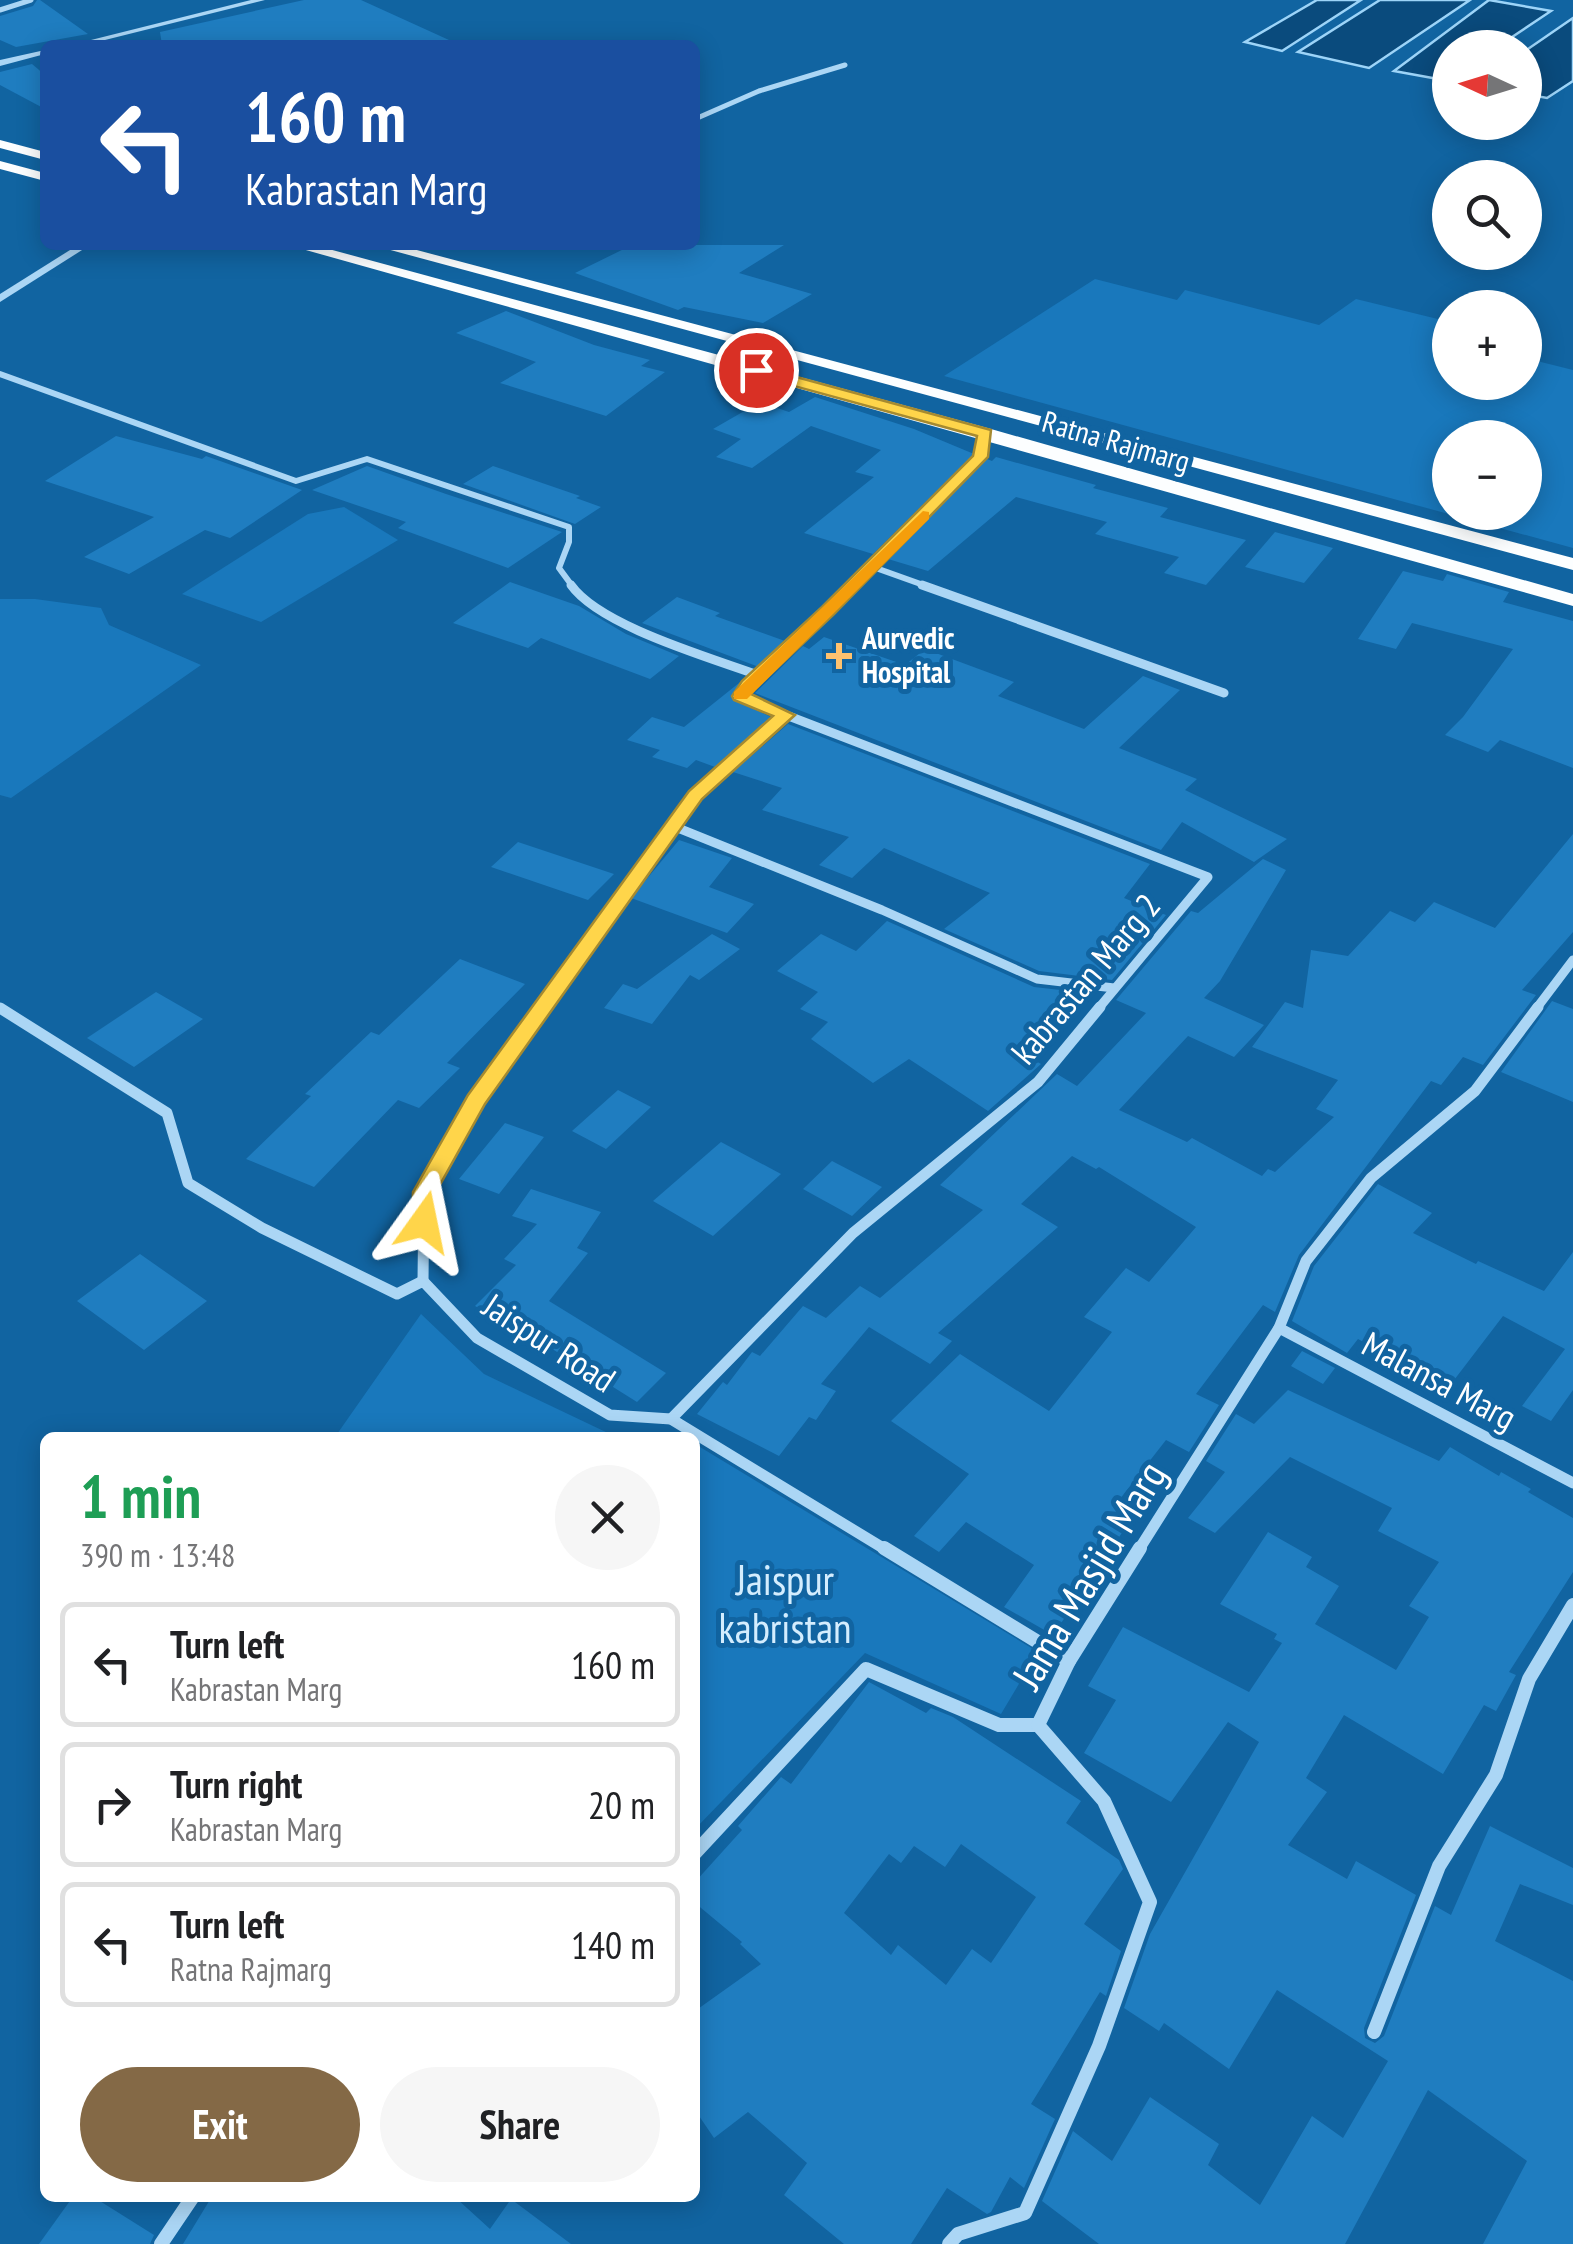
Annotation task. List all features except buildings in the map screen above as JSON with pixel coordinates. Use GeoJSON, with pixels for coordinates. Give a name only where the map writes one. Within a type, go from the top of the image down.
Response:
{"type":"FeatureCollection","features":[{"type":"Feature","properties":{"kind":"highway"},"geometry":{"type":"LineString","coordinates":[[0,144],[40,155]]}},
{"type":"Feature","properties":{"kind":"highway"},"geometry":{"type":"LineString","coordinates":[[0,165],[40,176]]}},
{"type":"Feature","properties":{"kind":"highway","name":"Ratna Rajmarg"},"geometry":{"type":"LineString","coordinates":[[314,250],[985,433],[1573,600]]}},
{"type":"Feature","properties":{"kind":"highway","name":"Ratna Rajmarg"},"geometry":{"type":"LineString","coordinates":[[399,250],[1573,564]]}},
{"type":"Feature","properties":{"kind":"street"},"geometry":{"type":"LineString","coordinates":[[0,10],[31,0]]}},
{"type":"Feature","properties":{"kind":"street"},"geometry":{"type":"LineString","coordinates":[[96,40],[261,0]]}},
{"type":"Feature","properties":{"kind":"street"},"geometry":{"type":"LineString","coordinates":[[0,63],[40,53]]}},
{"type":"Feature","properties":{"kind":"street"},"geometry":{"type":"LineString","coordinates":[[700,117],[759,91],[845,65]]}},
{"type":"Feature","properties":{"kind":"street"},"geometry":{"type":"LineString","coordinates":[[0,299],[77,250]]}},
{"type":"Feature","properties":{"kind":"street"},"geometry":{"type":"LineString","coordinates":[[0,374],[296,481],[367,459],[569,527],[569,542],[559,568],[579,596],[634,628],[758,675]]}},
{"type":"Feature","properties":{"kind":"street"},"geometry":{"type":"LineString","coordinates":[[0,1008],[167,1114],[188,1183],[262,1228],[397,1294],[423,1281],[424,1192],[476,1100],[696,795],[786,715],[741,696],[980,457],[985,433]]}},
{"type":"Feature","properties":{"kind":"street"},"geometry":{"type":"LineString","coordinates":[[873,567],[1224,693]]}},
{"type":"Feature","properties":{"kind":"street","name":"kabrastan Marg 2"},"geometry":{"type":"LineString","coordinates":[[671,1419],[853,1232],[1038,1082],[1208,877],[786,715]]}},
{"type":"Feature","properties":{"kind":"street"},"geometry":{"type":"LineString","coordinates":[[673,826],[882,910],[992,962],[1038,978],[1114,988]]}},
{"type":"Feature","properties":{"kind":"street","name":"Jama Masjid Marg"},"geometry":{"type":"LineString","coordinates":[[949,2244],[958,2234],[1025,2213],[1099,2046],[1150,1902],[1104,1801],[1038,1725],[1069,1661],[1279,1328],[1306,1260],[1371,1178],[1475,1091],[1573,960]]}},
{"type":"Feature","properties":{"kind":"street","name":"Jaispur Road"},"geometry":{"type":"LineString","coordinates":[[423,1281],[478,1338],[610,1415],[671,1419],[692,1432]]}},
{"type":"Feature","properties":{"kind":"street","name":"Malansa Marg"},"geometry":{"type":"LineString","coordinates":[[1279,1328],[1573,1482]]}},
{"type":"Feature","properties":{"kind":"street","name":"Jaispur Road"},"geometry":{"type":"LineString","coordinates":[[700,1437],[1069,1661]]}},
{"type":"Feature","properties":{"kind":"street"},"geometry":{"type":"LineString","coordinates":[[1374,2032],[1439,1866],[1496,1775],[1529,1679],[1573,1606]]}},
{"type":"Feature","properties":{"kind":"street"},"geometry":{"type":"LineString","coordinates":[[700,1848],[866,1669],[999,1726],[1038,1725]]}},
{"type":"Feature","properties":{"kind":"street"},"geometry":{"type":"LineString","coordinates":[[162,2244],[189,2202]]}},
{"type":"Feature","properties":{"kind":"green space"},"geometry":{"type":"Polygon","coordinates":[[[1095,279],[1177,300],[1185,290],[1319,325],[1356,299],[1432,318],[1432,400],[1542,400],[1542,362],[1573,370],[1573,548],[1507,530],[1542,530],[1542,420],[1432,420],[1432,509],[944,376],[1095,279]]]}},
{"type":"Feature","properties":{"kind":"green space"},"geometry":{"type":"Polygon","coordinates":[[[344,507],[398,540],[261,622],[182,594],[308,514],[344,507]]]}},
{"type":"Feature","properties":{"kind":"green space"},"geometry":{"type":"Polygon","coordinates":[[[0,599],[35,599],[101,608],[109,625],[201,665],[11,798],[0,795],[0,599]]]}},
{"type":"Feature","properties":{"kind":"green space"},"geometry":{"type":"Polygon","coordinates":[[[421,1314],[484,1374],[606,1432],[338,1432],[421,1314]]]}},
{"type":"Feature","properties":{"kind":"green space","name":"Jaispur kabristan"},"geometry":{"type":"Polygon","coordinates":[[[700,1447],[1038,1652],[1001,1714],[865,1653],[700,1824],[700,1447]]]}},
{"type":"Feature","properties":{"kind":"shaded area"},"geometry":{"type":"Polygon","coordinates":[[[1317,0],[1361,0],[1282,51],[1245,42],[1317,0]]]}},
{"type":"Feature","properties":{"kind":"shaded area"},"geometry":{"type":"Polygon","coordinates":[[[1380,0],[1470,0],[1369,68],[1298,52],[1380,0]]]}},
{"type":"Feature","properties":{"kind":"shaded area"},"geometry":{"type":"Polygon","coordinates":[[[1489,0],[1551,11],[1522,30],[1449,30],[1489,0]]]}},
{"type":"Feature","properties":{"kind":"shaded area"},"geometry":{"type":"Polygon","coordinates":[[[1573,18],[1573,81],[1547,98],[1542,97],[1542,39],[1573,18]]]}},
{"type":"Feature","properties":{"kind":"shaded area"},"geometry":{"type":"Polygon","coordinates":[[[1432,43],[1432,78],[1394,71],[1432,43]]]}},
{"type":"Feature","properties":{"kind":"slow traffic"},"geometry":{"type":"LineString","coordinates":[[741,696],[923,516]]}},
{"type":"Feature","properties":{"kind":"place","name":"Aurvedic Hospital"},"geometry":{"type":"Point","coordinates":[839,656]}},
{"type":"Feature","properties":{"kind":"route"},"geometry":{"type":"LineString","coordinates":[[424,1222],[424,1192],[476,1100],[696,795],[786,715],[741,696],[748,685],[828,611],[980,457],[985,433],[756,370]]}}]}
